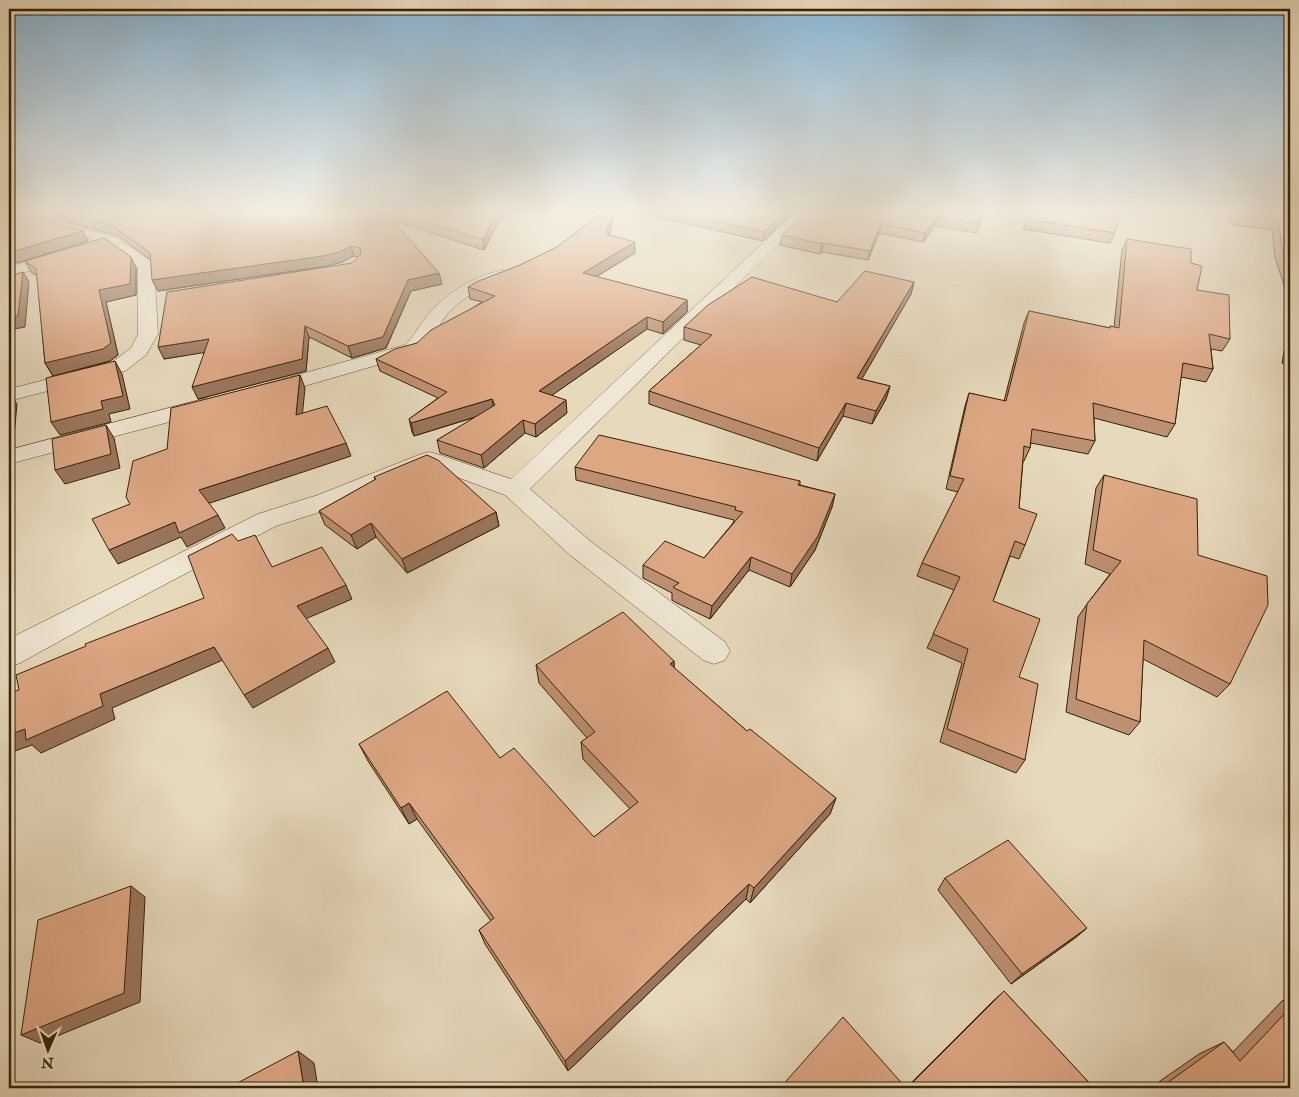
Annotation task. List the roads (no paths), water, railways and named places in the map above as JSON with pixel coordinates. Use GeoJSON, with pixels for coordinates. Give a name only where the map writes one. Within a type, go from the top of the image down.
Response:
{"type":"FeatureCollection","features":[{"type":"Feature","properties":{"kind":"street"},"geometry":{"type":"LineString","coordinates":[[9,272],[38,263]]}},
{"type":"Feature","properties":{"kind":"street"},"geometry":{"type":"LineString","coordinates":[[9,395],[118,367],[139,351],[148,334],[146,265],[143,263]]}},
{"type":"Feature","properties":{"kind":"street"},"geometry":{"type":"LineString","coordinates":[[514,489],[751,263]]}},
{"type":"Feature","properties":{"kind":"street"},"geometry":{"type":"LineString","coordinates":[[9,457],[172,413],[238,398],[412,350],[424,338],[431,323],[450,302],[475,284],[515,270]]}},
{"type":"Feature","properties":{"kind":"street"},"geometry":{"type":"LineString","coordinates":[[148,300],[167,297]]}},
{"type":"Feature","properties":{"kind":"street"},"geometry":{"type":"LineString","coordinates":[[9,654],[96,607],[267,520],[327,501],[429,459],[514,489],[580,548],[714,651]]}}]}
